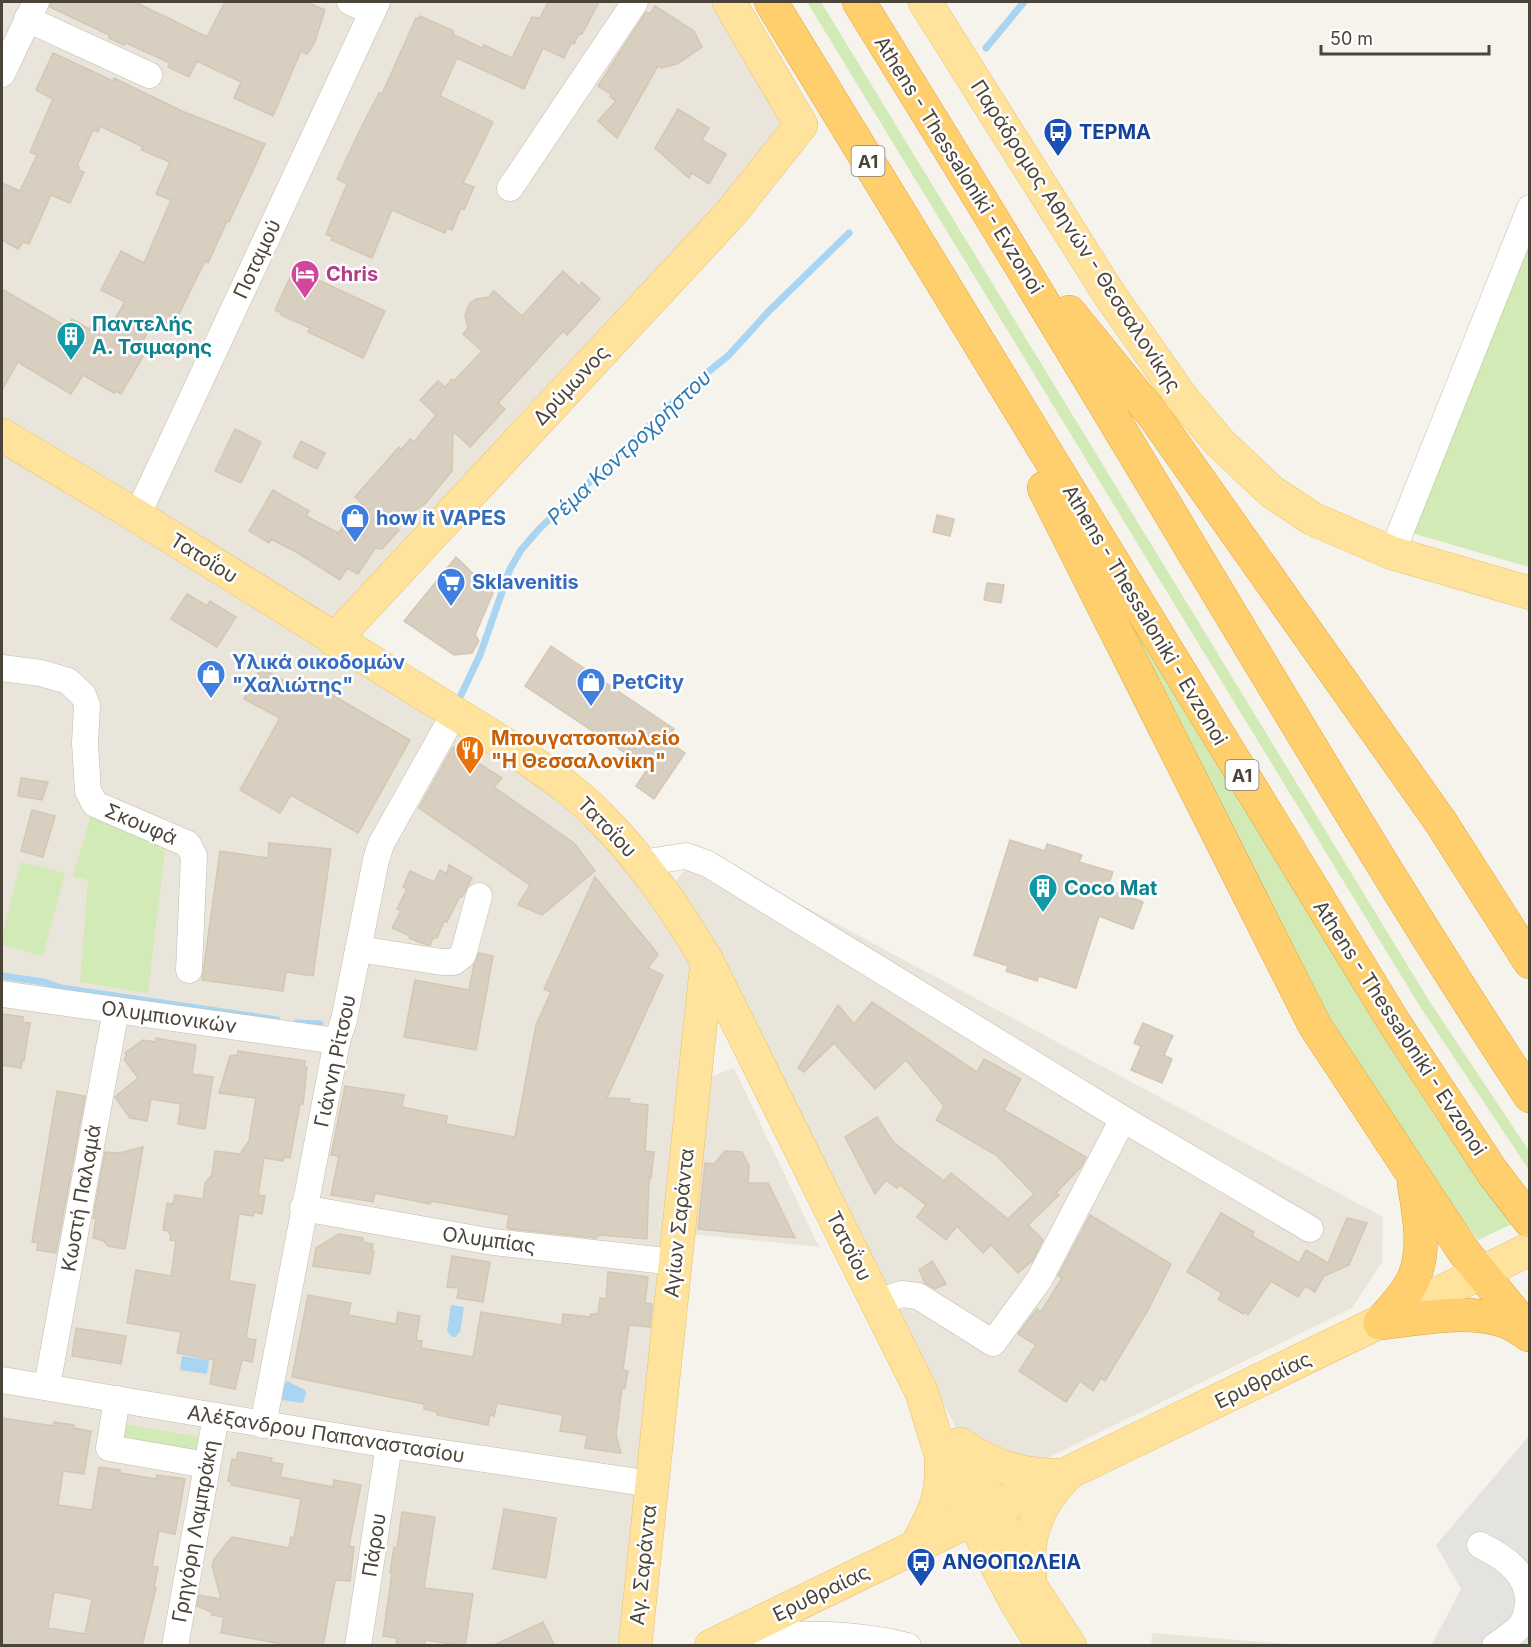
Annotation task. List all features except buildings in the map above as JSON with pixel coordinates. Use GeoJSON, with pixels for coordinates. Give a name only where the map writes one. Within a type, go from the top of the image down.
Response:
{"type":"FeatureCollection","features":[{"type":"Feature","properties":{"kind":"highway","name":"Athens - Thessaloniki - Evzonoi"},"geometry":{"type":"LineString","coordinates":[[771,2],[1395,1024],[1493,1173],[1530,1221]]}},
{"type":"Feature","properties":{"kind":"highway","name":"Athens - Thessaloniki - Evzonoi"},"geometry":{"type":"LineString","coordinates":[[859,2],[994,220],[1344,803],[1455,983],[1530,1096]]}},
{"type":"Feature","properties":{"kind":"highway"},"geometry":{"type":"LineString","coordinates":[[994,220],[1154,416],[1440,821],[1530,962]]}},
{"type":"Feature","properties":{"kind":"highway"},"geometry":{"type":"LineString","coordinates":[[966,321],[983,368],[1310,1016],[1464,1252],[1505,1261],[1530,1333]]}},
{"type":"Feature","properties":{"kind":"highway"},"geometry":{"type":"LineString","coordinates":[[1380,1323],[1412,1281],[1420,1252],[1420,1224],[1413,1176]]}},
{"type":"Feature","properties":{"kind":"highway"},"geometry":{"type":"LineString","coordinates":[[1380,1323],[1445,1317],[1485,1317],[1509,1323],[1530,1333]]}},
{"type":"Feature","properties":{"kind":"main road","name":"Δρύμωνος"},"geometry":{"type":"LineString","coordinates":[[334,640],[731,213],[801,125],[729,2]]}},
{"type":"Feature","properties":{"kind":"main road","name":"Παράδρομος Αθηνών - Θεσσαλονίκης"},"geometry":{"type":"LineString","coordinates":[[925,2],[1110,294],[1182,398],[1220,443],[1272,492],[1313,519],[1392,553],[1530,592]]}},
{"type":"Feature","properties":{"kind":"main road","name":"Τατοΐου"},"geometry":{"type":"LineString","coordinates":[[2,435],[519,753],[572,791],[598,814],[672,903],[707,961],[984,1515]]}},
{"type":"Feature","properties":{"kind":"main road","name":"Αγίων Σαράντα"},"geometry":{"type":"LineString","coordinates":[[652,1484],[707,961]]}},
{"type":"Feature","properties":{"kind":"main road","name":"Ερυθραίας"},"geometry":{"type":"LineString","coordinates":[[728,1642],[915,1548],[1505,1261]]}},
{"type":"Feature","properties":{"kind":"main road"},"geometry":{"type":"LineString","coordinates":[[915,1548],[928,1525],[939,1496],[950,1448],[1011,1470],[1029,1474],[1068,1474]]}},
{"type":"Feature","properties":{"kind":"main road"},"geometry":{"type":"LineString","coordinates":[[1030,1585],[1028,1560],[1030,1536],[1042,1506],[1051,1492],[1068,1474]]}},
{"type":"Feature","properties":{"kind":"main road","name":"Αγ. Σαράντα"},"geometry":{"type":"LineString","coordinates":[[635,1646],[652,1484]]}},
{"type":"Feature","properties":{"kind":"main road"},"geometry":{"type":"LineString","coordinates":[[984,1515],[1070,1646]]}},
{"type":"Feature","properties":{"kind":"main road"},"geometry":{"type":"LineString","coordinates":[[984,1515],[1000,1573],[1043,1646]]}},
{"type":"Feature","properties":{"kind":"street"},"geometry":{"type":"LineString","coordinates":[[510,188],[635,2]]}},
{"type":"Feature","properties":{"kind":"street","name":"Ποταμού"},"geometry":{"type":"LineString","coordinates":[[137,516],[366,5]]}},
{"type":"Feature","properties":{"kind":"street"},"geometry":{"type":"LineString","coordinates":[[2,74],[32,10],[149,75]]}},
{"type":"Feature","properties":{"kind":"street"},"geometry":{"type":"LineString","coordinates":[[1392,553],[1530,208]]}},
{"type":"Feature","properties":{"kind":"street","name":"Σκουφά"},"geometry":{"type":"LineString","coordinates":[[2,668],[41,673],[68,681],[83,695],[87,705],[85,743],[88,791],[95,804],[188,844],[194,856],[189,970]]}},
{"type":"Feature","properties":{"kind":"street","name":"Γιάννη Ρίτσου"},"geometry":{"type":"LineString","coordinates":[[263,1425],[303,1208],[376,860],[381,844],[454,714]]}},
{"type":"Feature","properties":{"kind":"street"},"geometry":{"type":"LineString","coordinates":[[641,863],[686,856],[708,864],[1123,1119],[1310,1229]]}},
{"type":"Feature","properties":{"kind":"street"},"geometry":{"type":"LineString","coordinates":[[358,949],[454,962],[463,955],[479,896]]}},
{"type":"Feature","properties":{"kind":"street","name":"Ολυμπιονικών"},"geometry":{"type":"LineString","coordinates":[[2,994],[337,1041]]}},
{"type":"Feature","properties":{"kind":"street","name":"Κωστή Παλαμά"},"geometry":{"type":"LineString","coordinates":[[47,1386],[116,1010]]}},
{"type":"Feature","properties":{"kind":"street"},"geometry":{"type":"LineString","coordinates":[[877,1302],[902,1294],[918,1296],[993,1343],[1038,1280],[1123,1119]]}},
{"type":"Feature","properties":{"kind":"street","name":"Ολυμπίας"},"geometry":{"type":"LineString","coordinates":[[303,1208],[493,1242],[675,1262]]}},
{"type":"Feature","properties":{"kind":"street","name":"Αλέξανδρου Παπαναστασίου"},"geometry":{"type":"LineString","coordinates":[[2,1380],[263,1425],[652,1484]]}},
{"type":"Feature","properties":{"kind":"street"},"geometry":{"type":"LineString","coordinates":[[117,1399],[109,1448],[207,1465]]}},
{"type":"Feature","properties":{"kind":"street","name":"Γρηγόρη Λαμπράκη"},"geometry":{"type":"LineString","coordinates":[[175,1646],[216,1416]]}},
{"type":"Feature","properties":{"kind":"street","name":"Πάρου"},"geometry":{"type":"LineString","coordinates":[[358,1646],[389,1445]]}},
{"type":"Feature","properties":{"kind":"street"},"geometry":{"type":"LineString","coordinates":[[1480,1545],[1503,1557],[1521,1576],[1527,1589],[1525,1629],[1495,1646]]}},
{"type":"Feature","properties":{"kind":"street","name":"Ερυθραίας"},"geometry":{"type":"LineString","coordinates":[[728,1642],[832,1634],[859,1636],[908,1646]]}},
{"type":"Feature","properties":{"kind":"shaded area"},"geometry":{"type":"Polygon","coordinates":[[[2,2],[716,2],[790,136],[346,634],[2,422],[2,2]]]}},
{"type":"Feature","properties":{"kind":"shaded area"},"geometry":{"type":"Polygon","coordinates":[[[2,450],[502,757],[577,813],[643,883],[698,966],[624,1645],[2,1645],[2,450]]]}},
{"type":"Feature","properties":{"kind":"shaded area"},"geometry":{"type":"Polygon","coordinates":[[[703,852],[1383,1217],[1382,1262],[1352,1308],[1036,1464],[962,1438],[897,1319],[675,882],[703,852]]]}},
{"type":"Feature","properties":{"kind":"shaded area"},"geometry":{"type":"Polygon","coordinates":[[[734,1068],[820,1247],[691,1234],[707,1078],[734,1068]]]}},
{"type":"Feature","properties":{"kind":"shaded area"},"geometry":{"type":"Polygon","coordinates":[[[1529,1436],[1529,1645],[1431,1646],[1461,1589],[1436,1545],[1529,1436]]]}},
{"type":"Feature","properties":{"kind":"shaded area"},"geometry":{"type":"Polygon","coordinates":[[[1152,1633],[1300,1645],[1151,1645],[1152,1633]]]}},
{"type":"Feature","properties":{"kind":"green space"},"geometry":{"type":"Polygon","coordinates":[[[807,2],[821,2],[1428,999],[1529,1151],[1529,1170],[1419,1005],[807,2]]]}},
{"type":"Feature","properties":{"kind":"green space"},"geometry":{"type":"Polygon","coordinates":[[[1529,234],[1529,567],[1412,533],[1529,234]]]}},
{"type":"Feature","properties":{"kind":"green space"},"geometry":{"type":"Polygon","coordinates":[[[1124,604],[1375,1024],[1436,1118],[1514,1223],[1478,1240],[1444,1195],[1336,1032],[1120,605],[1124,604]]]}},
{"type":"Feature","properties":{"kind":"green space"},"geometry":{"type":"Polygon","coordinates":[[[91,814],[165,850],[148,993],[80,982],[88,880],[73,876],[91,814]]]}},
{"type":"Feature","properties":{"kind":"green space"},"geometry":{"type":"Polygon","coordinates":[[[21,862],[65,873],[43,956],[2,945],[21,862]]]}},
{"type":"Feature","properties":{"kind":"green space"},"geometry":{"type":"Polygon","coordinates":[[[119,1423],[198,1437],[195,1456],[116,1442],[119,1423]]]}},
{"type":"Feature","properties":{"kind":"water"},"geometry":{"type":"Polygon","coordinates":[[[451,1305],[464,1307],[460,1333],[456,1337],[452,1337],[447,1331],[451,1305]]]}},
{"type":"Feature","properties":{"kind":"water"},"geometry":{"type":"Polygon","coordinates":[[[182,1356],[209,1360],[207,1374],[180,1370],[182,1356]]]}},
{"type":"Feature","properties":{"kind":"water"},"geometry":{"type":"Polygon","coordinates":[[[287,1381],[305,1390],[303,1403],[282,1400],[287,1381]]]}},
{"type":"Feature","properties":{"kind":"waterway","name":"Ρέμα Κοντροχρήστου"},"geometry":{"type":"LineString","coordinates":[[986,48],[1024,2]]}},
{"type":"Feature","properties":{"kind":"waterway","name":"Ρέμα Κοντροχρήστου"},"geometry":{"type":"LineString","coordinates":[[461,695],[480,655],[510,569],[521,550],[540,528],[687,389],[729,355],[768,312],[849,233]]}},
{"type":"Feature","properties":{"kind":"waterway"},"geometry":{"type":"LineString","coordinates":[[2,976],[44,982],[61,988],[277,1020]]}},
{"type":"Feature","properties":{"kind":"waterway"},"geometry":{"type":"LineString","coordinates":[[297,1023],[320,1024]]}},
{"type":"Feature","properties":{"kind":"place","name":"ΤΕΡΜΑ"},"geometry":{"type":"Point","coordinates":[1058,158]}},
{"type":"Feature","properties":{"kind":"place","name":"Chris"},"geometry":{"type":"Point","coordinates":[305,300]}},
{"type":"Feature","properties":{"kind":"place","name":"Παντελής Α. Τσιμαρης"},"geometry":{"type":"Point","coordinates":[71,362]}},
{"type":"Feature","properties":{"kind":"place","name":"how it VAPES"},"geometry":{"type":"Point","coordinates":[355,544]}},
{"type":"Feature","properties":{"kind":"place","name":"Sklavenitis"},"geometry":{"type":"Point","coordinates":[451,608]}},
{"type":"Feature","properties":{"kind":"place","name":"Υλικά οικοδομών \"Χαλιώτης\""},"geometry":{"type":"Point","coordinates":[211,700]}},
{"type":"Feature","properties":{"kind":"place","name":"PetCity"},"geometry":{"type":"Point","coordinates":[591,708]}},
{"type":"Feature","properties":{"kind":"place","name":"Μπουγατσοπωλείο \"Η Θεσσαλονίκη\""},"geometry":{"type":"Point","coordinates":[470,776]}},
{"type":"Feature","properties":{"kind":"place","name":"Coco Mat"},"geometry":{"type":"Point","coordinates":[1043,914]}},
{"type":"Feature","properties":{"kind":"place","name":"ΑΝΘΟΠΩΛΕΙΑ"},"geometry":{"type":"Point","coordinates":[921,1588]}}]}
